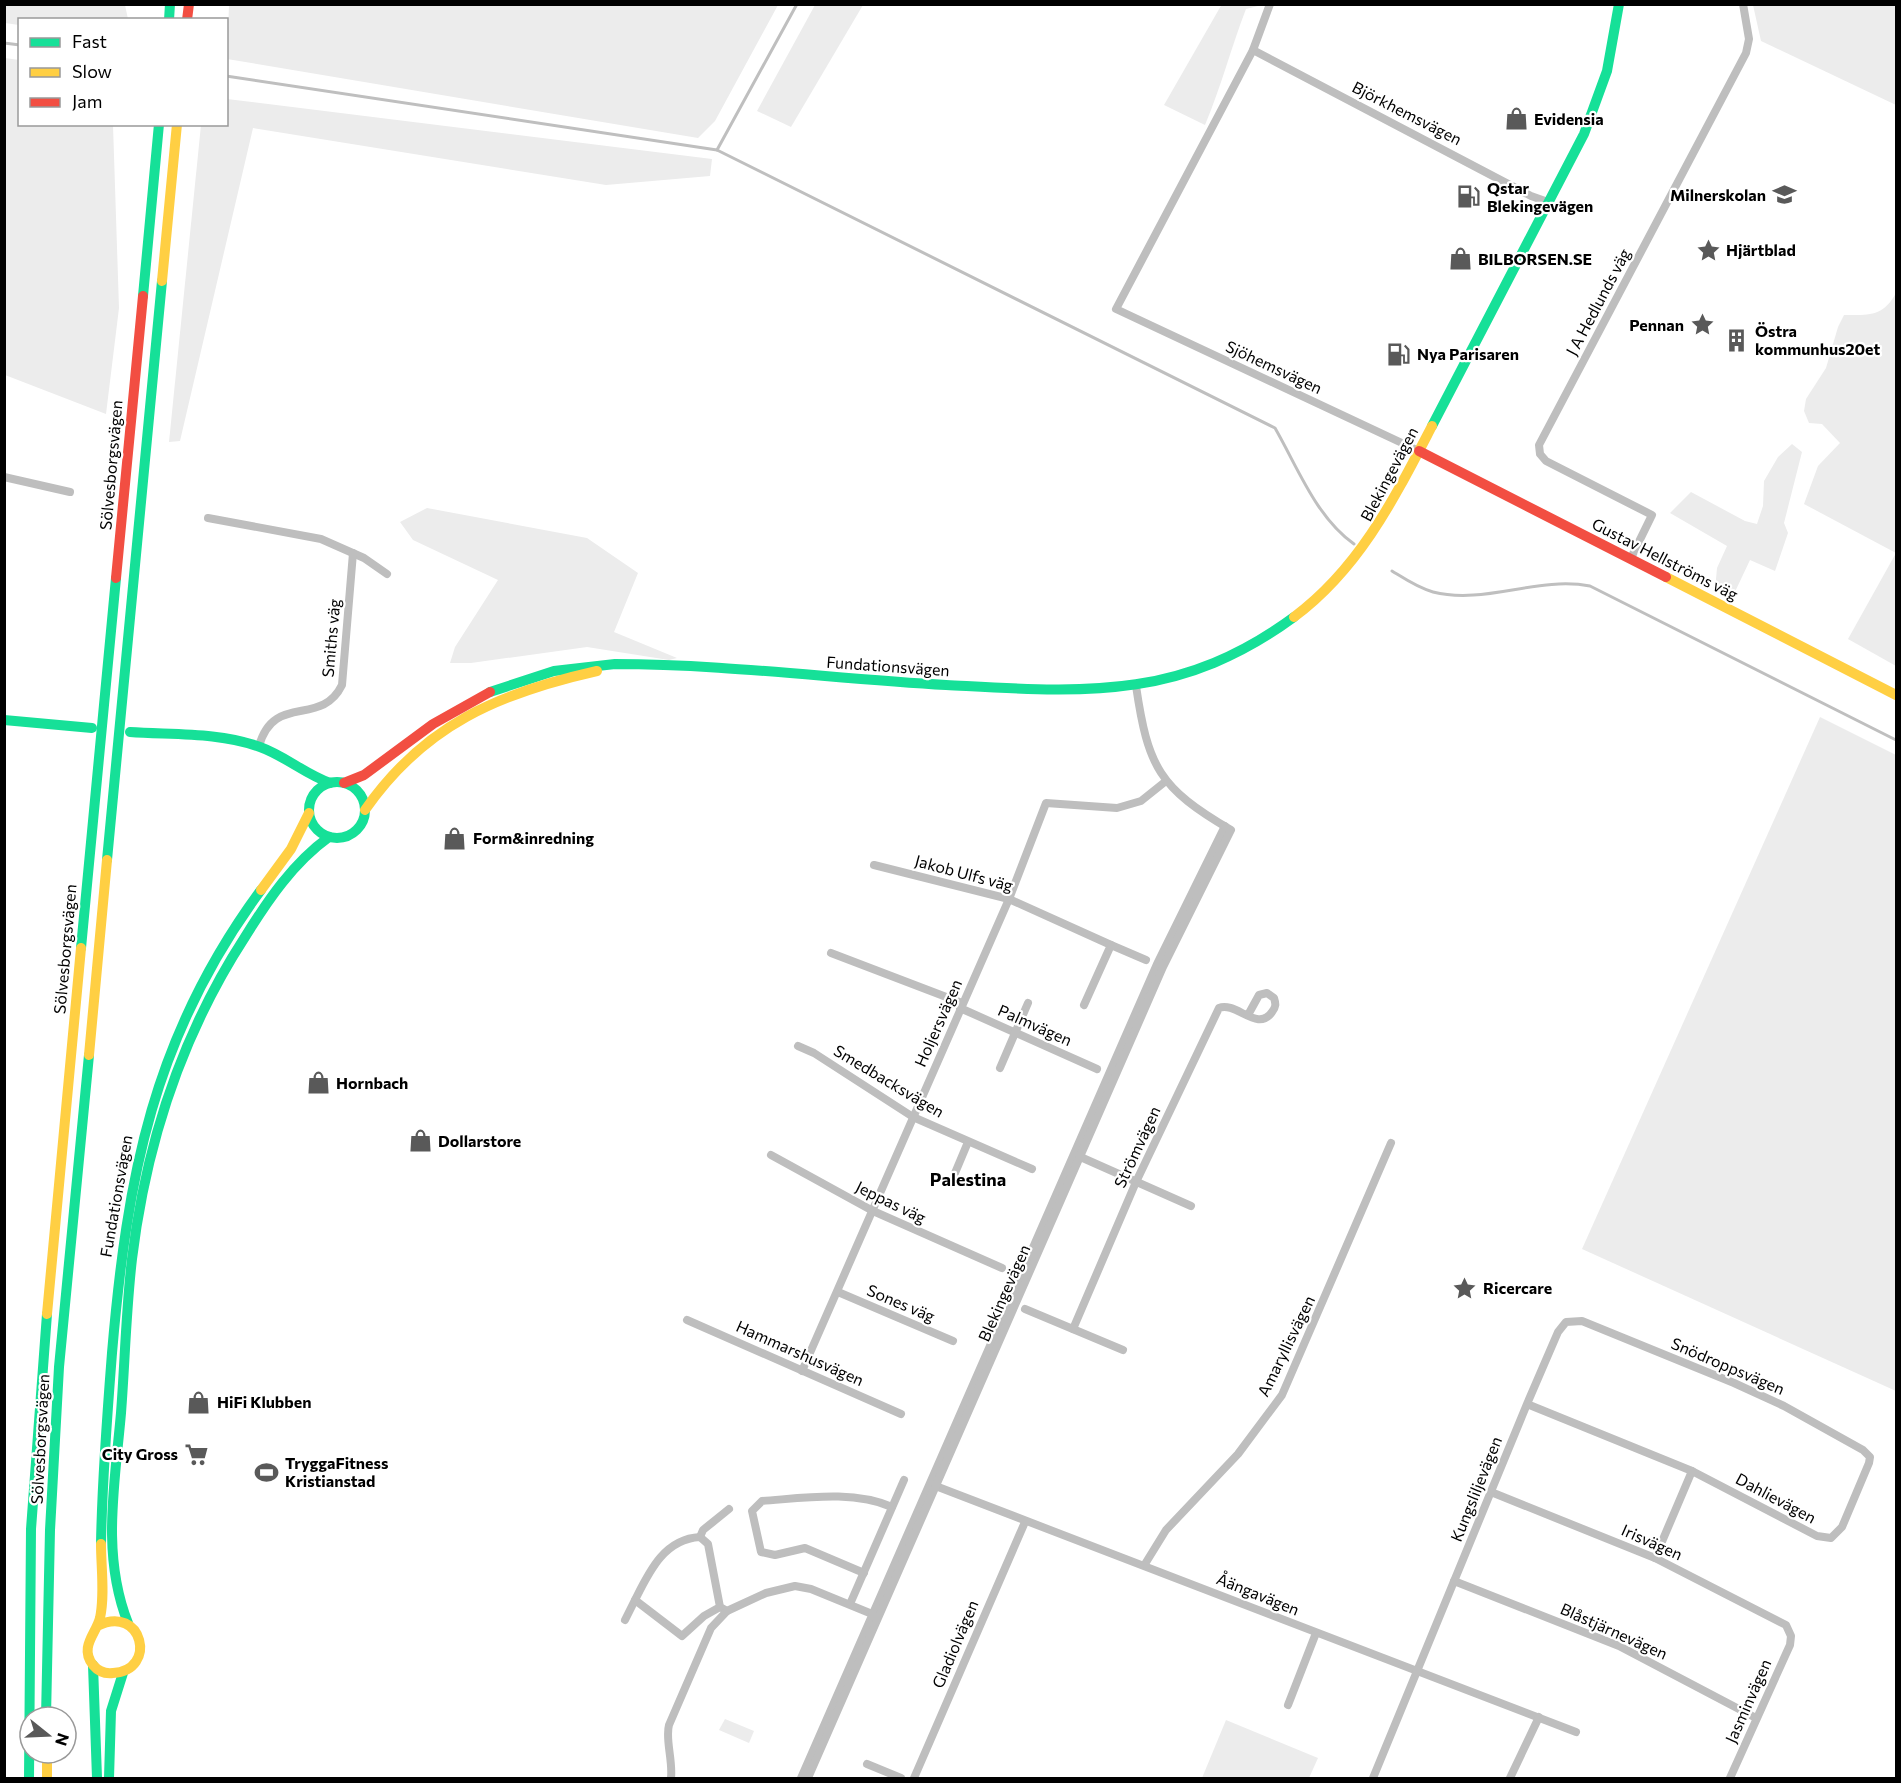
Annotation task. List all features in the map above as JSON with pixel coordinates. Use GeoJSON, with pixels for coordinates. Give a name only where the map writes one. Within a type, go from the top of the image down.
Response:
{"type":"FeatureCollection","features":[{"type":"Feature","properties":{"kind":"main road","name":"Blekingevägen"},"geometry":{"type":"LineString","coordinates":[[1136,686],[1191,672],[1233,655],[1272,634],[1307,609],[1359,555],[1387,513],[1598,101],[1611,58],[1619,4]]}},
{"type":"Feature","properties":{"kind":"main road","name":"Sölvesborgsvägen"},"geometry":{"type":"LineString","coordinates":[[29,1779],[31,1541],[42,1364],[159,126]]}},
{"type":"Feature","properties":{"kind":"main road","name":"Sölvesborgsvägen"},"geometry":{"type":"LineString","coordinates":[[46,1705],[49,1542],[59,1367],[177,126]]}},
{"type":"Feature","properties":{"kind":"main road","name":"Gustav Hellströms väg"},"geometry":{"type":"LineString","coordinates":[[1419,451],[1896,695]]}},
{"type":"Feature","properties":{"kind":"main road","name":"Fundationsvägen"},"geometry":{"type":"LineString","coordinates":[[344,783],[366,774],[432,724],[468,702],[499,689],[575,667],[639,665],[1048,691],[1136,686]]}},
{"type":"Feature","properties":{"kind":"main road","name":"Fundationsvägen"},"geometry":{"type":"LineString","coordinates":[[365,810],[379,786],[402,762],[442,732],[489,704],[546,682],[639,665]]}},
{"type":"Feature","properties":{"kind":"main road"},"geometry":{"type":"LineString","coordinates":[[4,720],[92,728]]}},
{"type":"Feature","properties":{"kind":"main road"},"geometry":{"type":"LineString","coordinates":[[130,732],[236,740],[259,746],[317,779],[330,783],[344,783],[358,791],[365,810],[363,821],[354,833],[341,838],[329,837],[314,826],[309,813],[313,797],[320,788],[330,783]]}},
{"type":"Feature","properties":{"kind":"main road"},"geometry":{"type":"LineString","coordinates":[[290,763],[310,786],[313,797]]}},
{"type":"Feature","properties":{"kind":"main road","name":"Fundationsvägen"},"geometry":{"type":"LineString","coordinates":[[97,1626],[101,1605],[102,1490],[119,1270],[127,1204],[140,1141],[162,1074],[193,1000],[230,934],[295,845],[309,813]]}},
{"type":"Feature","properties":{"kind":"main road","name":"Fundationsvägen"},"geometry":{"type":"LineString","coordinates":[[128,1623],[120,1608],[114,1583],[114,1492],[135,1239],[150,1155],[174,1077],[221,975],[277,889],[308,852],[329,837]]}},
{"type":"Feature","properties":{"kind":"main road"},"geometry":{"type":"LineString","coordinates":[[97,1779],[93,1665],[88,1655],[87,1644],[90,1634],[97,1626],[112,1620],[128,1623],[139,1635],[141,1650],[135,1665],[123,1673],[113,1694],[109,1712],[109,1779]]}},
{"type":"Feature","properties":{"kind":"main road"},"geometry":{"type":"LineString","coordinates":[[93,1665],[107,1673],[123,1673]]}},
{"type":"Feature","properties":{"kind":"street"},"geometry":{"type":"LineString","coordinates":[[1253,50],[1270,4]]}},
{"type":"Feature","properties":{"kind":"street","name":"J A Hedlunds väg"},"geometry":{"type":"LineString","coordinates":[[1631,558],[1652,515],[1546,461],[1540,454],[1539,445],[1746,53],[1749,39],[1743,4]]}},
{"type":"Feature","properties":{"kind":"street","name":"Björkhemsvägen"},"geometry":{"type":"LineString","coordinates":[[1253,50],[1531,196],[1548,202]]}},
{"type":"Feature","properties":{"kind":"street","name":"Sjöhemsvägen"},"geometry":{"type":"LineString","coordinates":[[1253,50],[1116,309],[1419,451]]}},
{"type":"Feature","properties":{"kind":"street"},"geometry":{"type":"LineString","coordinates":[[4,477],[70,492]]}},
{"type":"Feature","properties":{"kind":"street"},"geometry":{"type":"LineString","coordinates":[[208,518],[321,539],[353,553],[387,574]]}},
{"type":"Feature","properties":{"kind":"street","name":"Smiths väg"},"geometry":{"type":"LineString","coordinates":[[259,746],[263,730],[270,722],[282,715],[326,704],[336,696],[342,685],[353,553]]}},
{"type":"Feature","properties":{"kind":"street","name":"Blekingevägen"},"geometry":{"type":"LineString","coordinates":[[801,1779],[933,1485],[1157,964],[1228,828],[1188,804],[1166,781],[1151,753],[1143,729],[1136,686]]}},
{"type":"Feature","properties":{"kind":"street","name":"Holjersvägen"},"geometry":{"type":"LineString","coordinates":[[802,1371],[1009,899],[1046,803],[1118,807],[1141,801],[1166,781]]}},
{"type":"Feature","properties":{"kind":"street","name":"Jakob Ulfs väg"},"geometry":{"type":"LineString","coordinates":[[874,865],[1009,899],[1146,960]]}},
{"type":"Feature","properties":{"kind":"street"},"geometry":{"type":"LineString","coordinates":[[1084,1005],[1111,945]]}},
{"type":"Feature","properties":{"kind":"street","name":"Palmvägen"},"geometry":{"type":"LineString","coordinates":[[831,953],[961,1006],[1015,1033],[1097,1069]]}},
{"type":"Feature","properties":{"kind":"street"},"geometry":{"type":"LineString","coordinates":[[1000,1068],[1028,1003]]}},
{"type":"Feature","properties":{"kind":"street","name":"Strömvägen"},"geometry":{"type":"LineString","coordinates":[[1073,1329],[1136,1182],[1219,1008],[1228,1007],[1248,1015]]}},
{"type":"Feature","properties":{"kind":"street","name":"Smedbacksvägen"},"geometry":{"type":"LineString","coordinates":[[798,1046],[814,1053],[913,1117],[1032,1169]]}},
{"type":"Feature","properties":{"kind":"street"},"geometry":{"type":"LineString","coordinates":[[955,1173],[968,1142]]}},
{"type":"Feature","properties":{"kind":"street","name":"Amaryllisvägen"},"geometry":{"type":"LineString","coordinates":[[1145,1564],[1166,1530],[1238,1454],[1282,1395],[1391,1143]]}},
{"type":"Feature","properties":{"kind":"street","name":"Jeppas väg"},"geometry":{"type":"LineString","coordinates":[[771,1155],[873,1211],[1002,1268]]}},
{"type":"Feature","properties":{"kind":"street"},"geometry":{"type":"LineString","coordinates":[[1076,1155],[1191,1206]]}},
{"type":"Feature","properties":{"kind":"street","name":"Sones väg"},"geometry":{"type":"LineString","coordinates":[[838,1292],[953,1341]]}},
{"type":"Feature","properties":{"kind":"street"},"geometry":{"type":"LineString","coordinates":[[1025,1309],[1123,1350]]}},
{"type":"Feature","properties":{"kind":"street","name":"Hammarshusvägen"},"geometry":{"type":"LineString","coordinates":[[687,1320],[901,1414]]}},
{"type":"Feature","properties":{"kind":"street","name":"Snödroppsvägen"},"geometry":{"type":"LineString","coordinates":[[1566,1322],[1582,1321],[1734,1383],[1784,1406],[1863,1450],[1870,1457]]}},
{"type":"Feature","properties":{"kind":"street","name":"Kungsliljevägen"},"geometry":{"type":"LineString","coordinates":[[1373,1779],[1527,1404],[1558,1332],[1566,1322]]}},
{"type":"Feature","properties":{"kind":"street","name":"Dahlievägen"},"geometry":{"type":"LineString","coordinates":[[1527,1404],[1692,1471],[1817,1536],[1831,1538],[1842,1527],[1870,1457]]}},
{"type":"Feature","properties":{"kind":"street"},"geometry":{"type":"LineString","coordinates":[[1654,1558],[1692,1471]]}},
{"type":"Feature","properties":{"kind":"street"},"geometry":{"type":"LineString","coordinates":[[850,1604],[904,1480]]}},
{"type":"Feature","properties":{"kind":"street","name":"Åängavägen"},"geometry":{"type":"LineString","coordinates":[[933,1485],[1025,1522],[1145,1564],[1316,1634],[1418,1669],[1576,1732]]}},
{"type":"Feature","properties":{"kind":"street","name":"Irisvägen"},"geometry":{"type":"LineString","coordinates":[[1491,1492],[1654,1558],[1786,1625],[1791,1636]]}},
{"type":"Feature","properties":{"kind":"street"},"geometry":{"type":"LineString","coordinates":[[864,1573],[805,1548],[775,1555],[763,1553],[760,1549],[752,1511],[762,1501],[825,1497],[881,1502],[892,1507]]}},
{"type":"Feature","properties":{"kind":"street"},"geometry":{"type":"LineString","coordinates":[[625,1620],[658,1557],[667,1550],[700,1537],[703,1530],[729,1509]]}},
{"type":"Feature","properties":{"kind":"street","name":"Gladiolvägen"},"geometry":{"type":"LineString","coordinates":[[914,1779],[1025,1522]]}},
{"type":"Feature","properties":{"kind":"street"},"geometry":{"type":"LineString","coordinates":[[671,1779],[671,1746],[666,1735],[682,1691],[711,1628],[723,1609],[708,1544],[700,1537]]}},
{"type":"Feature","properties":{"kind":"street","name":"Blåstjärnevägen"},"geometry":{"type":"LineString","coordinates":[[1455,1581],[1619,1646],[1756,1718]]}},
{"type":"Feature","properties":{"kind":"street"},"geometry":{"type":"LineString","coordinates":[[635,1600],[682,1636],[704,1616],[766,1593],[795,1586],[812,1589],[875,1615]]}},
{"type":"Feature","properties":{"kind":"street","name":"Blekingevägen"},"geometry":{"type":"LineString","coordinates":[[808,1779],[875,1615]]}},
{"type":"Feature","properties":{"kind":"street"},"geometry":{"type":"LineString","coordinates":[[1288,1705],[1316,1634]]}},
{"type":"Feature","properties":{"kind":"street","name":"Jasminvägen"},"geometry":{"type":"LineString","coordinates":[[1730,1779],[1790,1645],[1791,1636]]}},
{"type":"Feature","properties":{"kind":"street"},"geometry":{"type":"LineString","coordinates":[[1510,1779],[1539,1717]]}},
{"type":"Feature","properties":{"kind":"street"},"geometry":{"type":"LineString","coordinates":[[867,1764],[901,1779]]}},
{"type":"Feature","properties":{"kind":"shaded area"},"geometry":{"type":"Polygon","coordinates":[[[5,4],[125,5],[128,18],[18,18],[18,25],[5,23],[5,4]]]}},
{"type":"Feature","properties":{"kind":"shaded area"},"geometry":{"type":"Polygon","coordinates":[[[229,4],[778,5],[715,121],[698,138],[228,59],[229,4]]]}},
{"type":"Feature","properties":{"kind":"shaded area"},"geometry":{"type":"Polygon","coordinates":[[[1222,4],[1262,5],[1246,9],[1205,125],[1164,105],[1222,4]]]}},
{"type":"Feature","properties":{"kind":"shaded area"},"geometry":{"type":"Polygon","coordinates":[[[815,5],[863,5],[791,127],[757,111],[815,5]]]}},
{"type":"Feature","properties":{"kind":"shaded area"},"geometry":{"type":"Polygon","coordinates":[[[1753,5],[1896,5],[1896,105],[1761,41],[1753,5]]]}},
{"type":"Feature","properties":{"kind":"shaded area"},"geometry":{"type":"Polygon","coordinates":[[[5,58],[18,60],[18,126],[113,126],[119,308],[106,414],[5,375],[5,58]]]}},
{"type":"Feature","properties":{"kind":"shaded area"},"geometry":{"type":"Polygon","coordinates":[[[228,99],[712,159],[710,176],[606,185],[253,128],[180,441],[169,442],[201,126],[228,126],[228,99]]]}},
{"type":"Feature","properties":{"kind":"shaded area"},"geometry":{"type":"Polygon","coordinates":[[[1896,293],[1896,553],[1804,504],[1818,466],[1840,443],[1822,424],[1809,423],[1804,411],[1806,399],[1826,368],[1838,327],[1844,315],[1880,311],[1886,307],[1896,293]]]}},
{"type":"Feature","properties":{"kind":"shaded area"},"geometry":{"type":"Polygon","coordinates":[[[1792,444],[1802,452],[1784,523],[1788,533],[1775,571],[1750,560],[1733,596],[1715,590],[1717,568],[1727,546],[1670,513],[1691,492],[1745,521],[1757,524],[1763,506],[1764,481],[1778,457],[1792,444]]]}},
{"type":"Feature","properties":{"kind":"shaded area"},"geometry":{"type":"Polygon","coordinates":[[[427,508],[587,538],[638,573],[614,632],[677,658],[669,660],[587,647],[471,663],[450,663],[455,647],[498,580],[413,540],[400,522],[427,508]]]}},
{"type":"Feature","properties":{"kind":"shaded area"},"geometry":{"type":"Polygon","coordinates":[[[1896,553],[1896,666],[1848,639],[1896,553]]]}},
{"type":"Feature","properties":{"kind":"shaded area"},"geometry":{"type":"Polygon","coordinates":[[[1820,717],[1896,755],[1896,1391],[1582,1249],[1820,717]]]}},
{"type":"Feature","properties":{"kind":"shaded area"},"geometry":{"type":"Polygon","coordinates":[[[725,1719],[754,1731],[749,1743],[719,1730],[725,1719]]]}},
{"type":"Feature","properties":{"kind":"shaded area"},"geometry":{"type":"Polygon","coordinates":[[[1226,1720],[1318,1758],[1309,1778],[1202,1778],[1226,1720]]]}},
{"type":"Feature","properties":{"kind":"waterway"},"geometry":{"type":"LineString","coordinates":[[717,150],[797,4]]}},
{"type":"Feature","properties":{"kind":"waterway"},"geometry":{"type":"LineString","coordinates":[[4,43],[18,45]]}},
{"type":"Feature","properties":{"kind":"waterway"},"geometry":{"type":"LineString","coordinates":[[228,76],[717,150],[1275,428],[1318,506],[1341,533],[1354,544]]}},
{"type":"Feature","properties":{"kind":"waterway"},"geometry":{"type":"LineString","coordinates":[[1392,571],[1422,588],[1453,595],[1492,593],[1550,585],[1590,586],[1896,740]]}},
{"type":"Feature","properties":{"kind":"traffic: fast"},"geometry":{"type":"LineString","coordinates":[[169,18],[170,4]]}},
{"type":"Feature","properties":{"kind":"traffic: fast"},"geometry":{"type":"LineString","coordinates":[[1432,426],[1584,134],[1607,71],[1619,4]]}},
{"type":"Feature","properties":{"kind":"traffic: fast"},"geometry":{"type":"LineString","coordinates":[[143,296],[159,126]]}},
{"type":"Feature","properties":{"kind":"traffic: fast"},"geometry":{"type":"LineString","coordinates":[[107,860],[162,281]]}},
{"type":"Feature","properties":{"kind":"traffic: fast"},"geometry":{"type":"LineString","coordinates":[[81,948],[116,578]]}},
{"type":"Feature","properties":{"kind":"traffic: fast"},"geometry":{"type":"LineString","coordinates":[[490,692],[554,671],[615,664],[698,666],[995,688],[1085,689],[1128,686],[1169,678],[1210,664],[1251,645],[1294,617]]}},
{"type":"Feature","properties":{"kind":"traffic: fast"},"geometry":{"type":"LineString","coordinates":[[4,720],[92,728]]}},
{"type":"Feature","properties":{"kind":"traffic: fast"},"geometry":{"type":"LineString","coordinates":[[130,732],[212,736],[244,742],[269,751],[330,783]]}},
{"type":"Feature","properties":{"kind":"traffic: fast"},"geometry":{"type":"LineString","coordinates":[[337,782],[348,784],[357,790],[363,799],[365,810],[363,821],[357,830],[348,836],[337,838],[326,836],[317,830],[311,821],[309,810],[311,799],[317,790],[326,784],[337,782]]}},
{"type":"Feature","properties":{"kind":"traffic: fast"},"geometry":{"type":"LineString","coordinates":[[128,1623],[120,1597],[112,1545],[113,1492],[132,1259],[138,1216],[157,1132],[185,1051],[223,974],[282,883],[304,858],[329,837]]}},
{"type":"Feature","properties":{"kind":"traffic: fast"},"geometry":{"type":"LineString","coordinates":[[101,1544],[118,1289],[137,1168],[170,1054],[194,999],[224,945],[261,890]]}},
{"type":"Feature","properties":{"kind":"traffic: fast"},"geometry":{"type":"LineString","coordinates":[[46,1705],[50,1530],[59,1367],[89,1055]]}},
{"type":"Feature","properties":{"kind":"traffic: fast"},"geometry":{"type":"LineString","coordinates":[[29,1778],[31,1529],[47,1314]]}},
{"type":"Feature","properties":{"kind":"traffic: fast"},"geometry":{"type":"LineString","coordinates":[[93,1665],[97,1778]]}},
{"type":"Feature","properties":{"kind":"traffic: fast"},"geometry":{"type":"LineString","coordinates":[[109,1778],[111,1711],[123,1673]]}},
{"type":"Feature","properties":{"kind":"traffic: slow"},"geometry":{"type":"LineString","coordinates":[[162,281],[177,126]]}},
{"type":"Feature","properties":{"kind":"traffic: slow"},"geometry":{"type":"LineString","coordinates":[[1294,617],[1317,598],[1357,554],[1389,505],[1432,426]]}},
{"type":"Feature","properties":{"kind":"traffic: slow"},"geometry":{"type":"LineString","coordinates":[[1666,577],[1896,695]]}},
{"type":"Feature","properties":{"kind":"traffic: slow"},"geometry":{"type":"LineString","coordinates":[[365,810],[412,756],[438,734],[466,717],[528,690],[597,671]]}},
{"type":"Feature","properties":{"kind":"traffic: slow"},"geometry":{"type":"LineString","coordinates":[[261,890],[291,849],[309,813]]}},
{"type":"Feature","properties":{"kind":"traffic: slow"},"geometry":{"type":"LineString","coordinates":[[89,1055],[107,860]]}},
{"type":"Feature","properties":{"kind":"traffic: slow"},"geometry":{"type":"LineString","coordinates":[[47,1314],[81,948]]}},
{"type":"Feature","properties":{"kind":"traffic: slow"},"geometry":{"type":"LineString","coordinates":[[97,1626],[113,1621],[125,1623],[134,1630],[139,1640],[140,1651],[136,1662],[127,1669],[107,1673],[97,1669],[89,1658],[88,1646],[100,1618],[103,1591],[101,1544]]}},
{"type":"Feature","properties":{"kind":"traffic: slow"},"geometry":{"type":"LineString","coordinates":[[47,1765],[47,1778]]}},
{"type":"Feature","properties":{"kind":"traffic: jam"},"geometry":{"type":"LineString","coordinates":[[187,18],[189,4]]}},
{"type":"Feature","properties":{"kind":"traffic: jam"},"geometry":{"type":"LineString","coordinates":[[116,578],[143,296]]}},
{"type":"Feature","properties":{"kind":"traffic: jam"},"geometry":{"type":"LineString","coordinates":[[1419,451],[1666,577]]}},
{"type":"Feature","properties":{"kind":"traffic: jam"},"geometry":{"type":"LineString","coordinates":[[344,783],[364,775],[433,724],[490,692]]}},
{"type":"Feature","properties":{"kind":"place","name":"Evidensia"},"geometry":{"type":"Point","coordinates":[1516,119]}},
{"type":"Feature","properties":{"kind":"place","name":"Milnerskolan"},"geometry":{"type":"Point","coordinates":[1784,195]}},
{"type":"Feature","properties":{"kind":"place","name":"Qstar Blekingevägen"},"geometry":{"type":"Point","coordinates":[1469,197]}},
{"type":"Feature","properties":{"kind":"place","name":"Hjärtblad"},"geometry":{"type":"Point","coordinates":[1708,250]}},
{"type":"Feature","properties":{"kind":"place","name":"BILBORSEN.SE"},"geometry":{"type":"Point","coordinates":[1460,259]}},
{"type":"Feature","properties":{"kind":"place","name":"Pennan"},"geometry":{"type":"Point","coordinates":[1702,325]}},
{"type":"Feature","properties":{"kind":"place","name":"Östra kommunhus20et"},"geometry":{"type":"Point","coordinates":[1737,340]}},
{"type":"Feature","properties":{"kind":"place","name":"Nya Parisaren"},"geometry":{"type":"Point","coordinates":[1399,354]}},
{"type":"Feature","properties":{"kind":"place","name":"Form&inredning"},"geometry":{"type":"Point","coordinates":[455,838]}},
{"type":"Feature","properties":{"kind":"place","name":"Hornbach"},"geometry":{"type":"Point","coordinates":[318,1083]}},
{"type":"Feature","properties":{"kind":"place","name":"Dollarstore"},"geometry":{"type":"Point","coordinates":[420,1141]}},
{"type":"Feature","properties":{"kind":"place","name":"Ricercare"},"geometry":{"type":"Point","coordinates":[1465,1288]}},
{"type":"Feature","properties":{"kind":"place","name":"HiFi Klubben"},"geometry":{"type":"Point","coordinates":[199,1402]}},
{"type":"Feature","properties":{"kind":"place","name":"City Gross"},"geometry":{"type":"Point","coordinates":[196,1454]}},
{"type":"Feature","properties":{"kind":"place","name":"TryggaFitness Kristianstad"},"geometry":{"type":"Point","coordinates":[267,1472]}},
{"type":"Feature","properties":{"kind":"district","name":"Palestina"},"geometry":{"type":"Point","coordinates":[968,1180]}}]}
